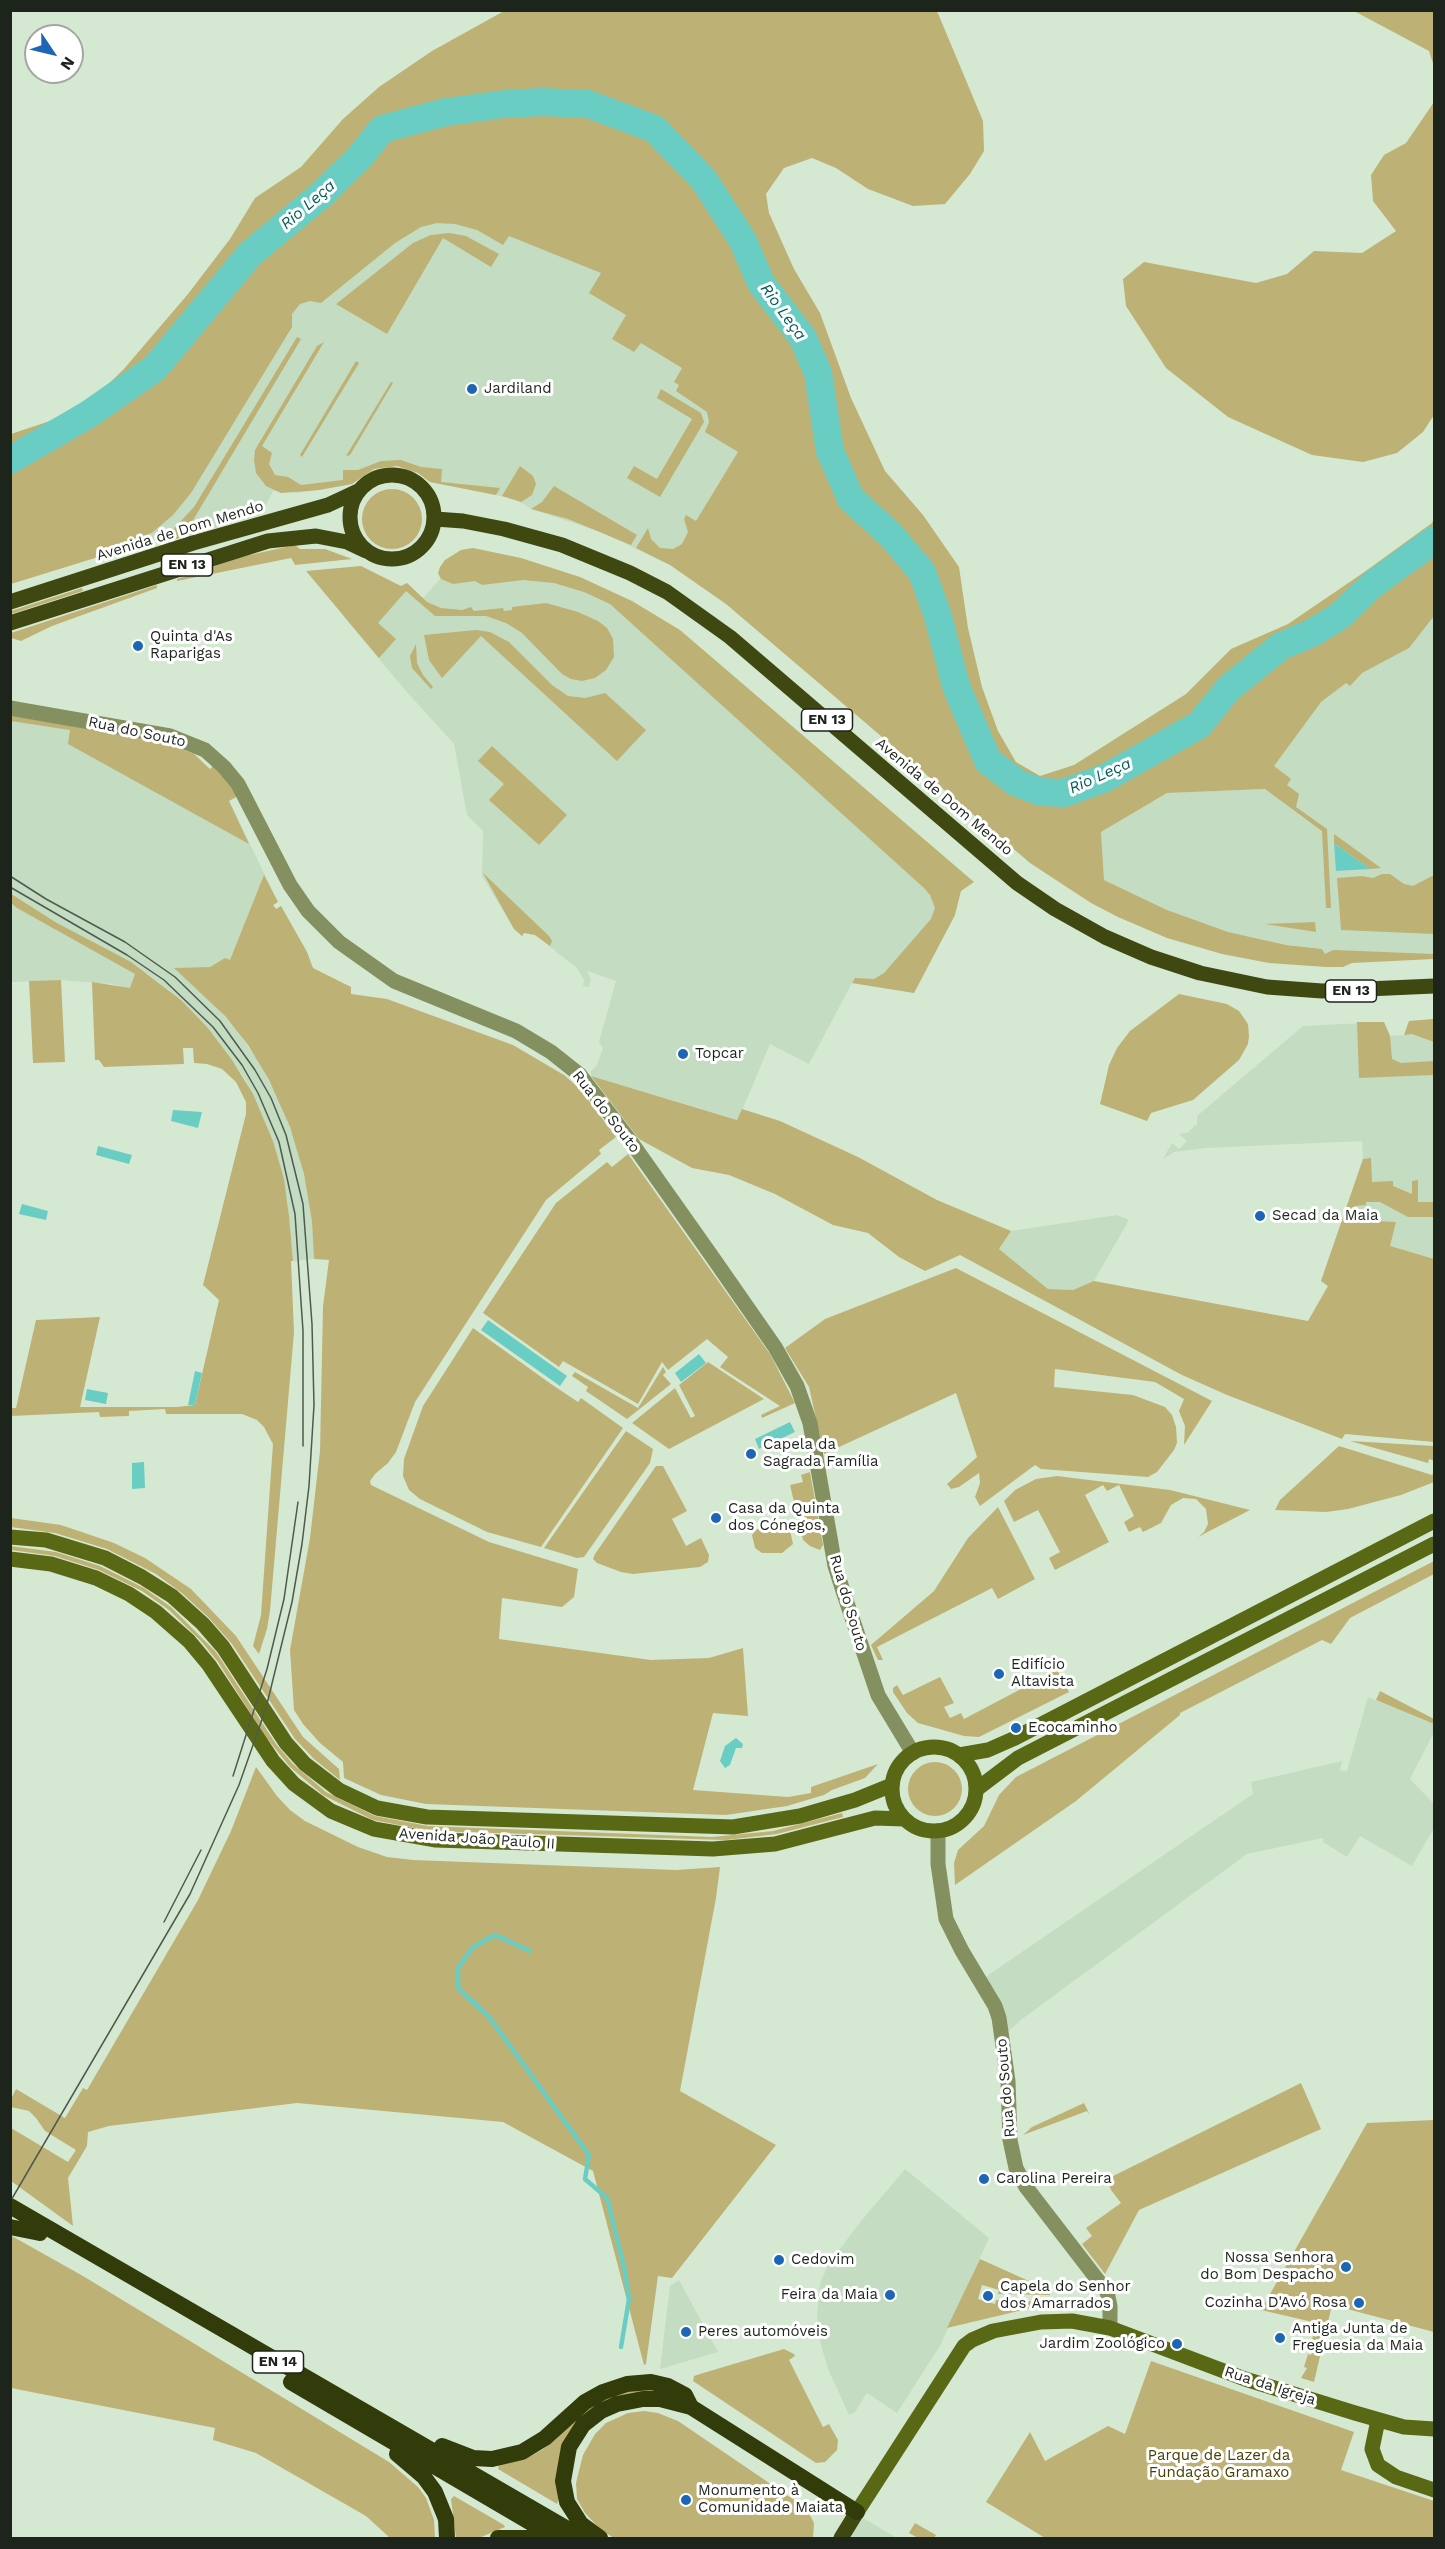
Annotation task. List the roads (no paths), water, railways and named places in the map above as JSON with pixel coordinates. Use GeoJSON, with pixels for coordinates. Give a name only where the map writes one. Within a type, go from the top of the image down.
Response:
{"type":"FeatureCollection","features":[{"type":"Feature","properties":{"kind":"highway"},"geometry":{"type":"LineString","coordinates":[[10,2199],[30,2217]]}},
{"type":"Feature","properties":{"kind":"highway","name":"EN 14"},"geometry":{"type":"LineString","coordinates":[[10,2206],[583,2538]]}},
{"type":"Feature","properties":{"kind":"highway","name":"EN 14"},"geometry":{"type":"LineString","coordinates":[[10,2216],[556,2538]]}},
{"type":"Feature","properties":{"kind":"highway"},"geometry":{"type":"LineString","coordinates":[[10,2227],[40,2233]]}},
{"type":"Feature","properties":{"kind":"highway","name":"EN 14"},"geometry":{"type":"LineString","coordinates":[[416,2440],[433,2441],[473,2458],[492,2459],[515,2454],[534,2446],[594,2397],[612,2388],[642,2382],[668,2386],[685,2395],[691,2407]]}},
{"type":"Feature","properties":{"kind":"highway"},"geometry":{"type":"LineString","coordinates":[[600,2538],[581,2524],[567,2502],[563,2469],[569,2447],[583,2426],[601,2411],[617,2404],[652,2399],[691,2407],[857,2512]]}},
{"type":"Feature","properties":{"kind":"highway","name":"EN 14"},"geometry":{"type":"LineString","coordinates":[[360,2423],[424,2477],[442,2505],[446,2519],[447,2538]]}},
{"type":"Feature","properties":{"kind":"highway"},"geometry":{"type":"LineString","coordinates":[[498,2538],[531,2538]]}},
{"type":"Feature","properties":{"kind":"main road","name":"EN 13"},"geometry":{"type":"LineString","coordinates":[[10,623],[268,541],[316,536],[347,542],[375,556],[389,560],[413,554],[428,540],[435,519],[433,506],[428,494],[418,484],[407,477],[394,475],[368,482],[358,491]]}},
{"type":"Feature","properties":{"kind":"main road","name":"Avenida de Dom Mendo"},"geometry":{"type":"LineString","coordinates":[[10,602],[193,543],[328,505],[358,491]]}},
{"type":"Feature","properties":{"kind":"main road"},"geometry":{"type":"LineString","coordinates":[[358,491],[351,506],[350,523],[355,538],[366,551]]}},
{"type":"Feature","properties":{"kind":"main road","name":"Avenida de Dom Mendo"},"geometry":{"type":"LineString","coordinates":[[435,519],[463,521],[504,529],[562,545],[630,573],[667,592],[730,637],[1017,883],[1055,909],[1113,941],[1151,957],[1200,973],[1267,987],[1322,991],[1434,986]]}},
{"type":"Feature","properties":{"kind":"main road"},"geometry":{"type":"LineString","coordinates":[[959,1755],[988,1750],[1013,1739],[1434,1521]]}},
{"type":"Feature","properties":{"kind":"main road","name":"Avenida João Paulo II"},"geometry":{"type":"LineString","coordinates":[[10,1537],[46,1540],[90,1552],[142,1577],[172,1596],[203,1624],[223,1647],[286,1743],[305,1764],[339,1790],[377,1808],[427,1817],[734,1827],[800,1816],[855,1800],[892,1785]]}},
{"type":"Feature","properties":{"kind":"main road"},"geometry":{"type":"LineString","coordinates":[[977,1789],[1018,1758],[1434,1544]]}},
{"type":"Feature","properties":{"kind":"main road","name":"Avenida João Paulo II"},"geometry":{"type":"LineString","coordinates":[[10,1559],[51,1564],[89,1576],[129,1594],[156,1612],[189,1641],[209,1665],[273,1761],[294,1784],[331,1811],[374,1829],[436,1840],[713,1849],[775,1844],[875,1818],[904,1819]]}},
{"type":"Feature","properties":{"kind":"main road"},"geometry":{"type":"LineString","coordinates":[[936,1747],[948,1749],[959,1755],[969,1764],[975,1776],[977,1789],[969,1813],[961,1822],[938,1831],[926,1831],[904,1819],[897,1809],[892,1785],[899,1767],[913,1753],[936,1747]]}},
{"type":"Feature","properties":{"kind":"main road","name":"Rua da Igreja"},"geometry":{"type":"LineString","coordinates":[[857,2512],[958,2354],[968,2343],[993,2331],[1041,2322],[1072,2321],[1110,2328],[1245,2379],[1404,2427],[1434,2429]]}},
{"type":"Feature","properties":{"kind":"main road"},"geometry":{"type":"LineString","coordinates":[[1378,2420],[1372,2450],[1378,2464],[1396,2477],[1434,2490]]}},
{"type":"Feature","properties":{"kind":"main road"},"geometry":{"type":"LineString","coordinates":[[841,2538],[857,2512]]}},
{"type":"Feature","properties":{"kind":"street","name":"Rua do Souto"},"geometry":{"type":"LineString","coordinates":[[10,708],[170,736],[205,750],[238,784],[290,885],[308,911],[339,942],[394,981],[516,1031],[551,1052],[580,1074],[711,1255],[774,1347],[797,1386],[810,1423],[836,1566],[843,1591],[878,1695],[913,1753]]}},
{"type":"Feature","properties":{"kind":"street","name":"Rua do Souto"},"geometry":{"type":"LineString","coordinates":[[938,1831],[938,1864],[946,1918],[962,1951],[996,2006],[999,2018],[1008,2081],[1010,2140],[1016,2168],[1026,2187],[1107,2292],[1110,2328]]}},
{"type":"Feature","properties":{"kind":"water"},"geometry":{"type":"Polygon","coordinates":[[[1334,843],[1370,869],[1336,871],[1334,843]]]}},
{"type":"Feature","properties":{"kind":"water"},"geometry":{"type":"Polygon","coordinates":[[[173,1110],[202,1112],[198,1128],[171,1121],[173,1110]]]}},
{"type":"Feature","properties":{"kind":"water"},"geometry":{"type":"Polygon","coordinates":[[[98,1146],[132,1155],[129,1164],[96,1155],[98,1146]]]}},
{"type":"Feature","properties":{"kind":"water"},"geometry":{"type":"Polygon","coordinates":[[[22,1204],[48,1211],[46,1220],[19,1214],[22,1204]]]}},
{"type":"Feature","properties":{"kind":"water"},"geometry":{"type":"Polygon","coordinates":[[[488,1320],[567,1376],[560,1386],[481,1330],[488,1320]]]}},
{"type":"Feature","properties":{"kind":"water"},"geometry":{"type":"Polygon","coordinates":[[[699,1354],[706,1363],[681,1382],[675,1373],[699,1354]]]}},
{"type":"Feature","properties":{"kind":"water"},"geometry":{"type":"Polygon","coordinates":[[[195,1371],[202,1373],[195,1405],[188,1405],[195,1371]]]}},
{"type":"Feature","properties":{"kind":"water"},"geometry":{"type":"Polygon","coordinates":[[[87,1389],[108,1393],[106,1404],[85,1400],[87,1389]]]}},
{"type":"Feature","properties":{"kind":"water"},"geometry":{"type":"Polygon","coordinates":[[[790,1422],[795,1432],[759,1449],[755,1439],[790,1422]]]}},
{"type":"Feature","properties":{"kind":"water"},"geometry":{"type":"Polygon","coordinates":[[[144,1462],[145,1488],[132,1489],[132,1463],[144,1462]]]}},
{"type":"Feature","properties":{"kind":"water"},"geometry":{"type":"Polygon","coordinates":[[[736,1738],[743,1744],[742,1748],[736,1748],[730,1765],[725,1768],[720,1761],[725,1746],[736,1738]]]}},
{"type":"Feature","properties":{"kind":"waterway","name":"Rio Leça"},"geometry":{"type":"LineString","coordinates":[[10,460],[89,414],[155,368],[250,254],[321,195],[360,157],[382,129],[446,112],[504,104],[541,102],[588,104],[655,129],[704,180],[743,241],[761,283],[803,338],[818,373],[830,451],[851,499],[890,534],[922,572],[938,616],[956,686],[988,761],[1017,783],[1041,792],[1064,793],[1105,778],[1199,725],[1229,688],[1281,646],[1312,633],[1341,615],[1372,585],[1434,540]]}},
{"type":"Feature","properties":{"kind":"waterway"},"geometry":{"type":"LineString","coordinates":[[530,1951],[495,1935],[473,1947],[458,1968],[458,1988],[489,2017],[589,2155],[585,2179],[607,2198],[624,2267],[629,2299],[621,2347]]}},
{"type":"Feature","properties":{"kind":"tram line"},"geometry":{"type":"LineString","coordinates":[[10,876],[46,899],[125,942],[175,977],[220,1021],[255,1070],[271,1098],[286,1135],[303,1204],[312,1324],[314,1405],[309,1486],[292,1602],[266,1708],[239,1785],[190,1894],[10,2202]]}},
{"type":"Feature","properties":{"kind":"tram line"},"geometry":{"type":"LineString","coordinates":[[10,887],[127,955],[164,980],[213,1027],[242,1065],[258,1093],[279,1142],[295,1214],[303,1331],[303,1446]]}},
{"type":"Feature","properties":{"kind":"tram line"},"geometry":{"type":"LineString","coordinates":[[233,1776],[267,1669],[284,1599],[298,1502]]}},
{"type":"Feature","properties":{"kind":"tram line"},"geometry":{"type":"LineString","coordinates":[[164,1922],[201,1850]]}},
{"type":"Feature","properties":{"kind":"place","name":"Jardiland"},"geometry":{"type":"Point","coordinates":[472,389]}},
{"type":"Feature","properties":{"kind":"place","name":"Quinta d'As Raparigas"},"geometry":{"type":"Point","coordinates":[138,646]}},
{"type":"Feature","properties":{"kind":"place","name":"Topcar"},"geometry":{"type":"Point","coordinates":[683,1054]}},
{"type":"Feature","properties":{"kind":"place","name":"Secad da Maia"},"geometry":{"type":"Point","coordinates":[1260,1216]}},
{"type":"Feature","properties":{"kind":"place","name":"Capela da Sagrada Família"},"geometry":{"type":"Point","coordinates":[751,1454]}},
{"type":"Feature","properties":{"kind":"place","name":"Casa da Quinta dos Cónegos,"},"geometry":{"type":"Point","coordinates":[716,1518]}},
{"type":"Feature","properties":{"kind":"place","name":"Edifício Altavista"},"geometry":{"type":"Point","coordinates":[999,1674]}},
{"type":"Feature","properties":{"kind":"place","name":"Ecocaminho"},"geometry":{"type":"Point","coordinates":[1016,1728]}},
{"type":"Feature","properties":{"kind":"place","name":"Carolina Pereira"},"geometry":{"type":"Point","coordinates":[984,2179]}},
{"type":"Feature","properties":{"kind":"place","name":"Cedovim"},"geometry":{"type":"Point","coordinates":[779,2260]}},
{"type":"Feature","properties":{"kind":"place","name":"Nossa Senhora do Bom Despacho"},"geometry":{"type":"Point","coordinates":[1346,2267]}},
{"type":"Feature","properties":{"kind":"place","name":"Feira da Maia"},"geometry":{"type":"Point","coordinates":[890,2295]}},
{"type":"Feature","properties":{"kind":"place","name":"Capela do Senhor dos Amarrados"},"geometry":{"type":"Point","coordinates":[988,2296]}},
{"type":"Feature","properties":{"kind":"place","name":"Cozinha D'Avó Rosa"},"geometry":{"type":"Point","coordinates":[1359,2303]}},
{"type":"Feature","properties":{"kind":"place","name":"Peres automóveis"},"geometry":{"type":"Point","coordinates":[686,2332]}},
{"type":"Feature","properties":{"kind":"place","name":"Antiga Junta de Freguesia da Maia"},"geometry":{"type":"Point","coordinates":[1280,2338]}},
{"type":"Feature","properties":{"kind":"place","name":"Jardim Zoológico"},"geometry":{"type":"Point","coordinates":[1177,2344]}},
{"type":"Feature","properties":{"kind":"place","name":"Monumento à Comunidade Maiata"},"geometry":{"type":"Point","coordinates":[686,2500]}},
{"type":"Feature","properties":{"kind":"park label","name":"Parque de Lazer da Fundação Gramaxo"},"geometry":{"type":"Point","coordinates":[1219,2464]}}]}
